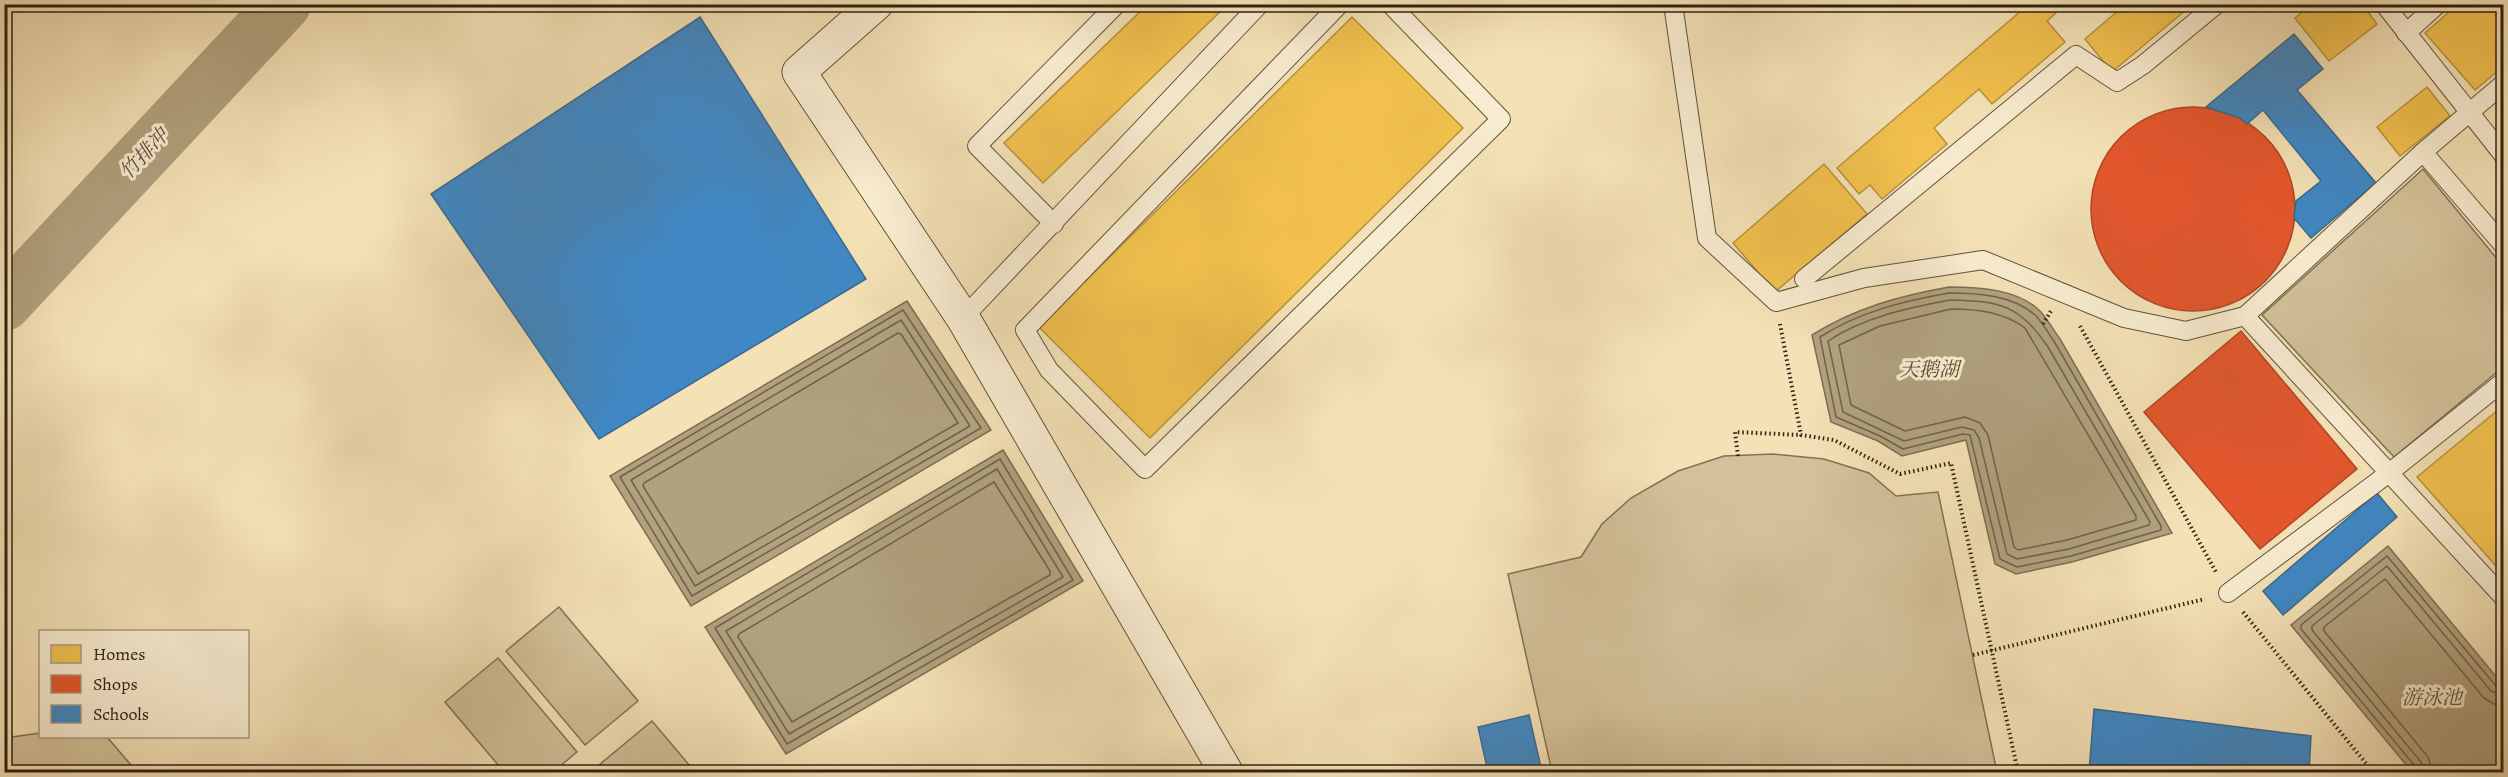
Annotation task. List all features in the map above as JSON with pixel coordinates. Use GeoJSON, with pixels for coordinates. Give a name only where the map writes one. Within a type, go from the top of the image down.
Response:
{"type":"FeatureCollection","features":[{"type":"Feature","properties":{"kind":"street"},"geometry":{"type":"LineString","coordinates":[[876,4],[799,72],[963,318],[1226,772]]}},
{"type":"Feature","properties":{"kind":"lane"},"geometry":{"type":"LineString","coordinates":[[1054,224],[977,146],[1118,4]]}},
{"type":"Feature","properties":{"kind":"lane"},"geometry":{"type":"LineString","coordinates":[[963,318],[1260,4]]}},
{"type":"Feature","properties":{"kind":"lane"},"geometry":{"type":"LineString","coordinates":[[1340,4],[1025,330],[1049,370],[1145,469],[1500,119],[1390,4]]}},
{"type":"Feature","properties":{"kind":"lane"},"geometry":{"type":"LineString","coordinates":[[1673,4],[1707,238],[1776,302],[1864,278],[1983,260],[2124,318],[2186,331],[2245,316],[2423,152],[2504,82]]}},
{"type":"Feature","properties":{"kind":"lane"},"geometry":{"type":"LineString","coordinates":[[1804,279],[2076,55],[2117,82],[2143,65],[2217,4]]}},
{"type":"Feature","properties":{"kind":"lane"},"geometry":{"type":"LineString","coordinates":[[2384,4],[2504,156]]}},
{"type":"Feature","properties":{"kind":"lane"},"geometry":{"type":"LineString","coordinates":[[2406,33],[2438,4]]}},
{"type":"Feature","properties":{"kind":"lane"},"geometry":{"type":"LineString","coordinates":[[2423,152],[2504,246]]}},
{"type":"Feature","properties":{"kind":"lane"},"geometry":{"type":"LineString","coordinates":[[2245,316],[2504,598]]}},
{"type":"Feature","properties":{"kind":"lane"},"geometry":{"type":"LineString","coordinates":[[2228,593],[2389,473],[2504,381]]}},
{"type":"Feature","properties":{"kind":"path"},"geometry":{"type":"LineString","coordinates":[[2061,293],[2228,593],[2373,772]]}},
{"type":"Feature","properties":{"kind":"path"},"geometry":{"type":"LineString","coordinates":[[1776,302],[1801,435]]}},
{"type":"Feature","properties":{"kind":"path"},"geometry":{"type":"LineString","coordinates":[[1738,456],[1735,432],[1801,435],[1834,440],[1900,474],[1951,463],[2019,772]]}},
{"type":"Feature","properties":{"kind":"path"},"geometry":{"type":"LineString","coordinates":[[1973,655],[2197,601]]}},
{"type":"Feature","properties":{"kind":"shaded area"},"geometry":{"type":"Polygon","coordinates":[[[2423,169],[2503,266],[2503,367],[2394,457],[2262,315],[2423,169]]]}},
{"type":"Feature","properties":{"kind":"shaded area"},"geometry":{"type":"Polygon","coordinates":[[[1773,454],[1824,459],[1869,473],[1896,496],[1938,492],[1997,772],[1552,772],[1508,574],[1581,557],[1602,524],[1631,498],[1678,471],[1724,456],[1773,454]]]}},
{"type":"Feature","properties":{"kind":"shaded area"},"geometry":{"type":"Polygon","coordinates":[[[559,607],[638,701],[585,745],[506,651],[559,607]]]}},
{"type":"Feature","properties":{"kind":"shaded area"},"geometry":{"type":"Polygon","coordinates":[[[498,658],[577,752],[553,772],[504,772],[445,702],[498,658]]]}},
{"type":"Feature","properties":{"kind":"shaded area"},"geometry":{"type":"Polygon","coordinates":[[[652,721],[695,772],[606,772],[599,765],[652,721]]]}},
{"type":"Feature","properties":{"kind":"shaded area"},"geometry":{"type":"Polygon","coordinates":[[[39,733],[39,738],[108,738],[137,772],[5,772],[5,738],[39,733]]]}},
{"type":"Feature","properties":{"kind":"water","name":"天鹅湖"},"geometry":{"type":"Polygon","coordinates":[[[1949,287],[1985,289],[2010,294],[2022,298],[2041,312],[2060,339],[2172,533],[2072,562],[2016,574],[1995,564],[1966,440],[1902,456],[1878,441],[1831,422],[1812,335],[1845,317],[1878,304],[1949,287]]]}},
{"type":"Feature","properties":{"kind":"water"},"geometry":{"type":"Polygon","coordinates":[[[907,301],[991,430],[691,606],[610,476],[907,301]]]}},
{"type":"Feature","properties":{"kind":"water"},"geometry":{"type":"Polygon","coordinates":[[[1003,450],[1083,581],[786,754],[705,627],[1003,450]]]}},
{"type":"Feature","properties":{"kind":"water","name":"游泳池"},"geometry":{"type":"Polygon","coordinates":[[[2388,546],[2503,685],[2503,763],[2491,772],[2412,772],[2291,625],[2388,546]]]}},
{"type":"Feature","properties":{"kind":"building: Homes"},"geometry":{"type":"Polygon","coordinates":[[[1148,4],[1228,4],[1043,183],[1004,143],[1148,4]]]}},
{"type":"Feature","properties":{"kind":"building: Homes"},"geometry":{"type":"Polygon","coordinates":[[[2029,4],[2049,4],[2056,13],[2047,21],[2065,42],[1992,104],[1979,89],[1934,128],[1947,144],[1882,199],[1870,185],[1859,194],[1837,168],[2029,4]]]}},
{"type":"Feature","properties":{"kind":"building: Homes"},"geometry":{"type":"Polygon","coordinates":[[[2126,4],[2193,4],[2112,72],[2085,39],[2126,4]]]}},
{"type":"Feature","properties":{"kind":"building: Homes"},"geometry":{"type":"Polygon","coordinates":[[[2312,4],[2362,4],[2377,24],[2329,61],[2295,18],[2312,4]]]}},
{"type":"Feature","properties":{"kind":"building: Homes"},"geometry":{"type":"Polygon","coordinates":[[[2458,4],[2504,4],[2504,66],[2475,90],[2425,33],[2458,4]]]}},
{"type":"Feature","properties":{"kind":"building: Homes"},"geometry":{"type":"Polygon","coordinates":[[[1352,17],[1463,128],[1150,438],[1039,327],[1352,17]]]}},
{"type":"Feature","properties":{"kind":"building: Homes"},"geometry":{"type":"Polygon","coordinates":[[[2427,87],[2450,116],[2400,156],[2377,127],[2427,87]]]}},
{"type":"Feature","properties":{"kind":"building: Homes"},"geometry":{"type":"Polygon","coordinates":[[[1824,164],[1867,214],[1775,292],[1733,243],[1824,164]]]}},
{"type":"Feature","properties":{"kind":"building: Homes"},"geometry":{"type":"Polygon","coordinates":[[[2504,405],[2504,575],[2417,477],[2504,405]]]}},
{"type":"Feature","properties":{"kind":"building: Shops"},"geometry":{"type":"Polygon","coordinates":[[[2183,107],[2203,107],[2223,111],[2241,119],[2258,130],[2272,144],[2291,179],[2295,209],[2291,239],[2283,257],[2272,274],[2258,288],[2223,307],[2203,311],[2183,311],[2163,307],[2145,299],[2128,288],[2114,274],[2095,239],[2091,219],[2091,199],[2095,179],[2103,161],[2114,144],[2128,130],[2163,111],[2183,107]]]}},
{"type":"Feature","properties":{"kind":"building: Shops"},"geometry":{"type":"Polygon","coordinates":[[[2241,331],[2357,469],[2260,549],[2144,412],[2241,331]]]}},
{"type":"Feature","properties":{"kind":"building: Schools"},"geometry":{"type":"Polygon","coordinates":[[[700,17],[866,279],[599,439],[431,194],[700,17]]]}},
{"type":"Feature","properties":{"kind":"building: Schools"},"geometry":{"type":"Polygon","coordinates":[[[2294,34],[2323,69],[2297,90],[2376,183],[2311,238],[2294,218],[2296,201],[2321,181],[2263,110],[2247,124],[2240,118],[2206,107],[2294,34]]]}},
{"type":"Feature","properties":{"kind":"building: Schools"},"geometry":{"type":"Polygon","coordinates":[[[2377,493],[2397,517],[2283,615],[2263,591],[2377,493]]]}},
{"type":"Feature","properties":{"kind":"building: Schools"},"geometry":{"type":"Polygon","coordinates":[[[2094,709],[2311,736],[2309,772],[2089,772],[2094,709]]]}},
{"type":"Feature","properties":{"kind":"building: Schools"},"geometry":{"type":"Polygon","coordinates":[[[1529,715],[1542,772],[1488,772],[1478,727],[1529,715]]]}},
{"type":"Feature","properties":{"kind":"waterway","name":"竹排冲"},"geometry":{"type":"LineString","coordinates":[[4,304],[284,4]]}}]}
